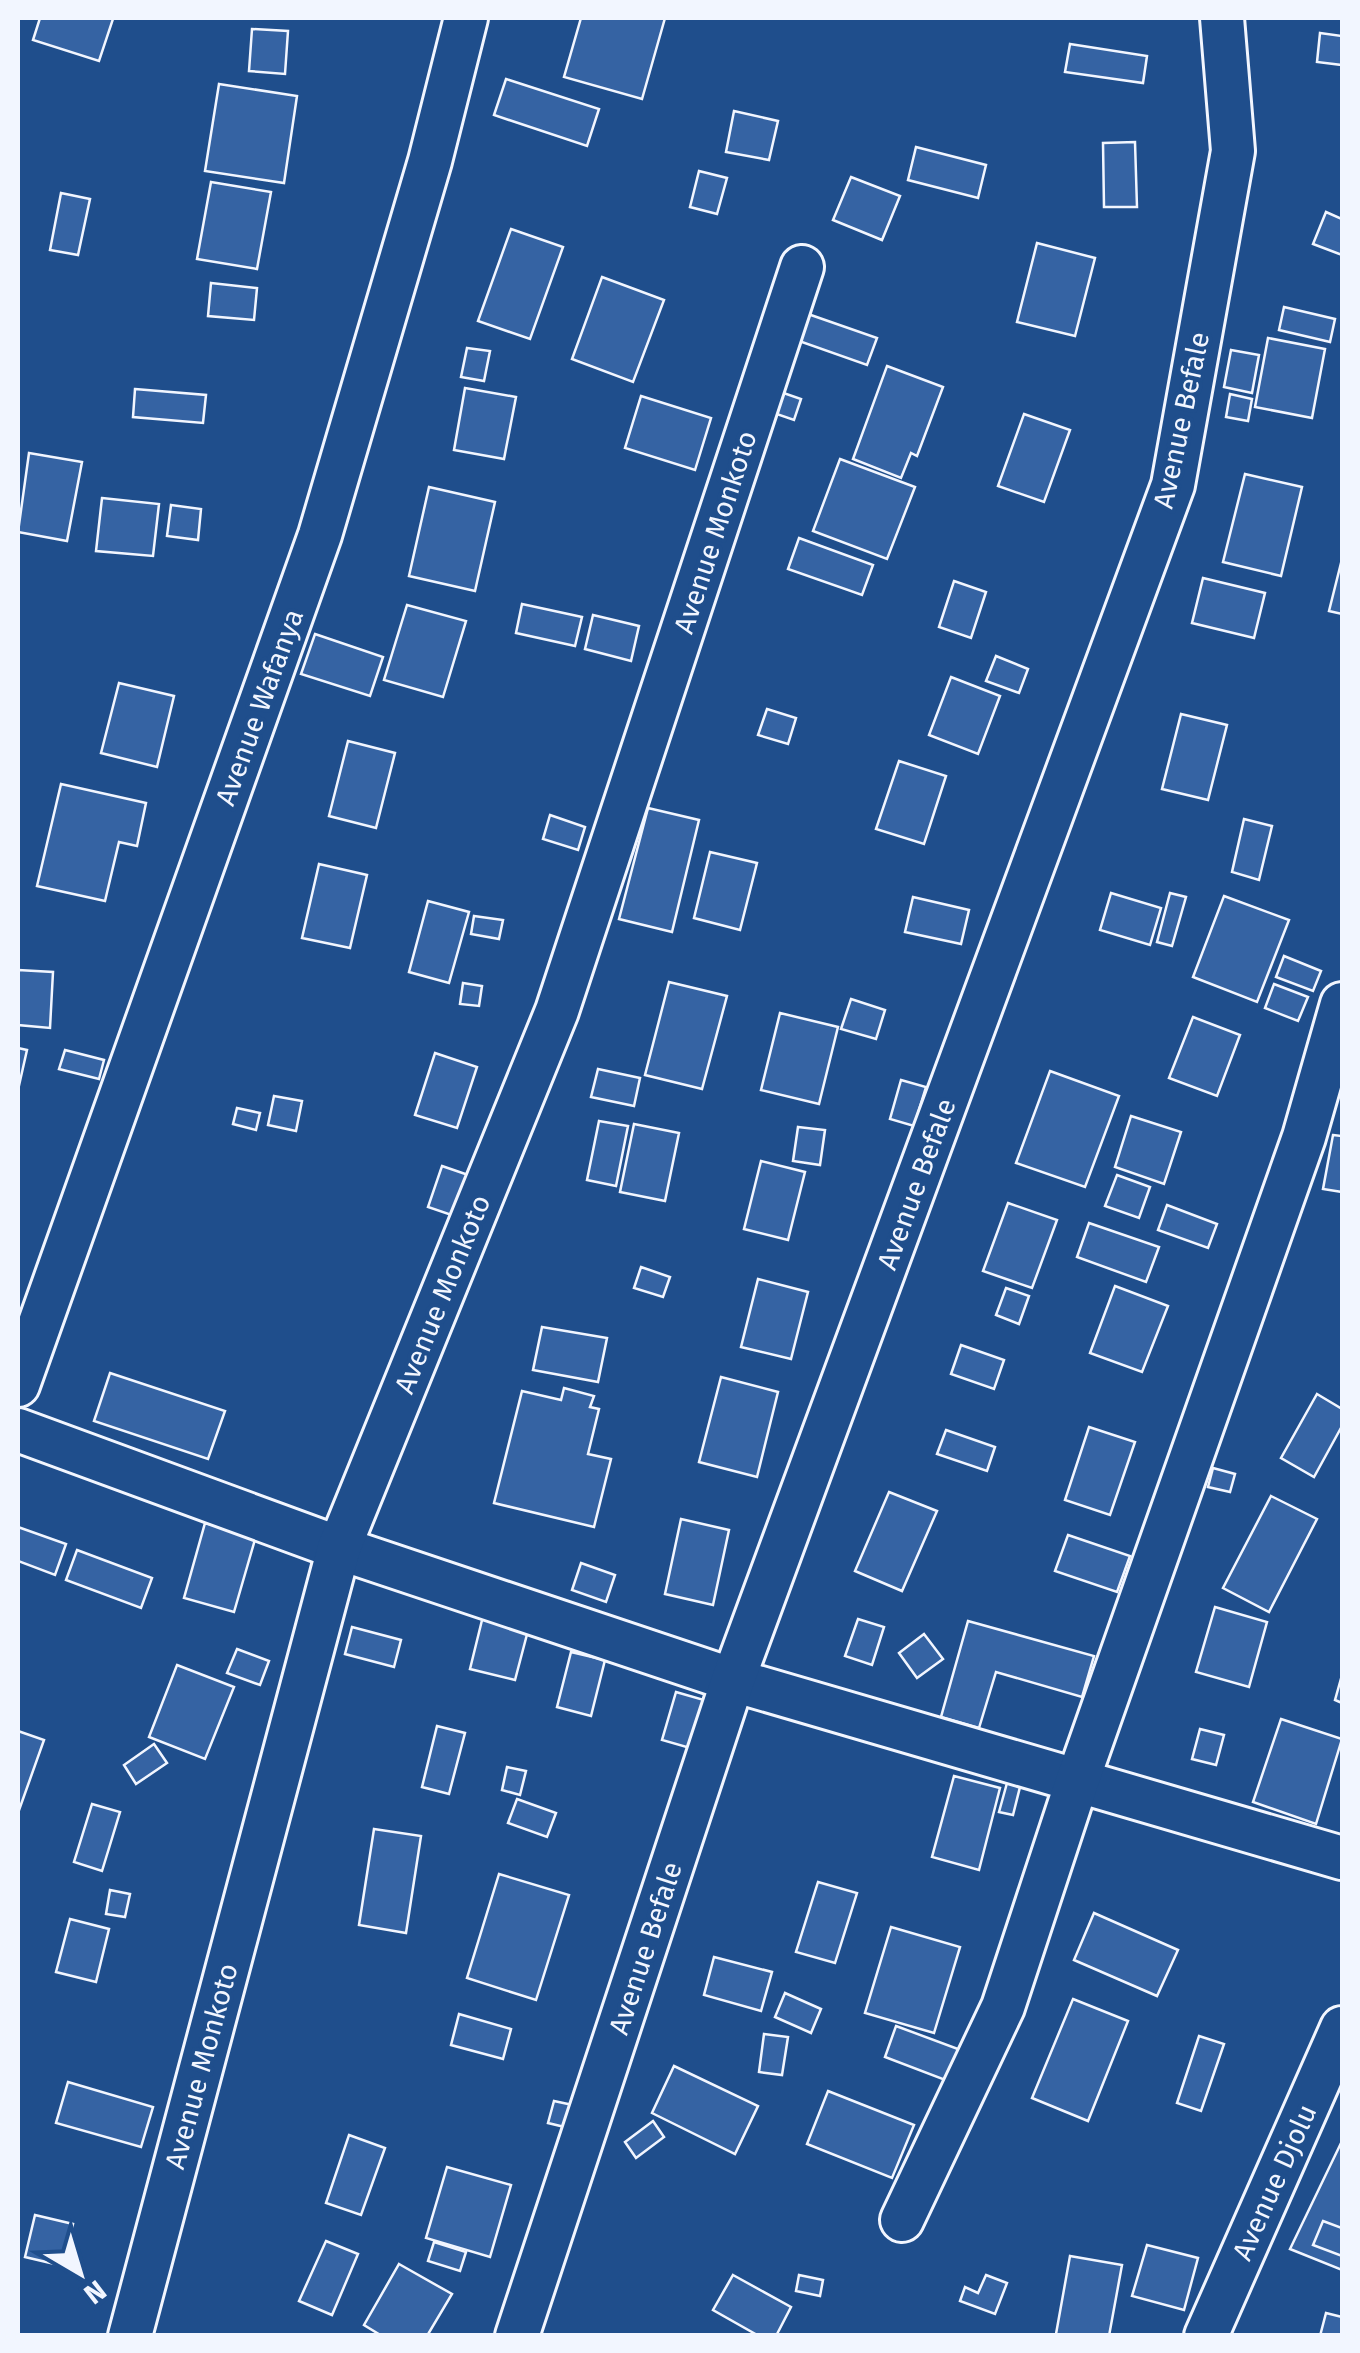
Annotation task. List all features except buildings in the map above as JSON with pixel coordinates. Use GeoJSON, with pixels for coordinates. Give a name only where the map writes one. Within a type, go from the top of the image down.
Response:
{"type":"FeatureCollection","features":[{"type":"Feature","properties":{"kind":"street","name":"Avenue Wafanya"},"geometry":{"type":"LineString","coordinates":[[18,1385],[320,536],[430,161],[466,18]]}},
{"type":"Feature","properties":{"kind":"street","name":"Avenue Befale"},"geometry":{"type":"LineString","coordinates":[[518,2336],[734,1680],[1173,485],[1233,151],[1222,18]]}},
{"type":"Feature","properties":{"kind":"street","name":"Avenue Monkoto"},"geometry":{"type":"LineString","coordinates":[[130,2336],[339,1548],[558,1011],[802,267]]}},
{"type":"Feature","properties":{"kind":"street"},"geometry":{"type":"LineString","coordinates":[[902,2220],[1003,2007],[1076,1782],[1304,1138],[1342,1004]]}},
{"type":"Feature","properties":{"kind":"street"},"geometry":{"type":"LineString","coordinates":[[18,1430],[339,1548],[734,1680],[1342,1858]]}},
{"type":"Feature","properties":{"kind":"street","name":"Avenue Djolu"},"geometry":{"type":"LineString","coordinates":[[1206,2336],[1342,2028]]}}]}
